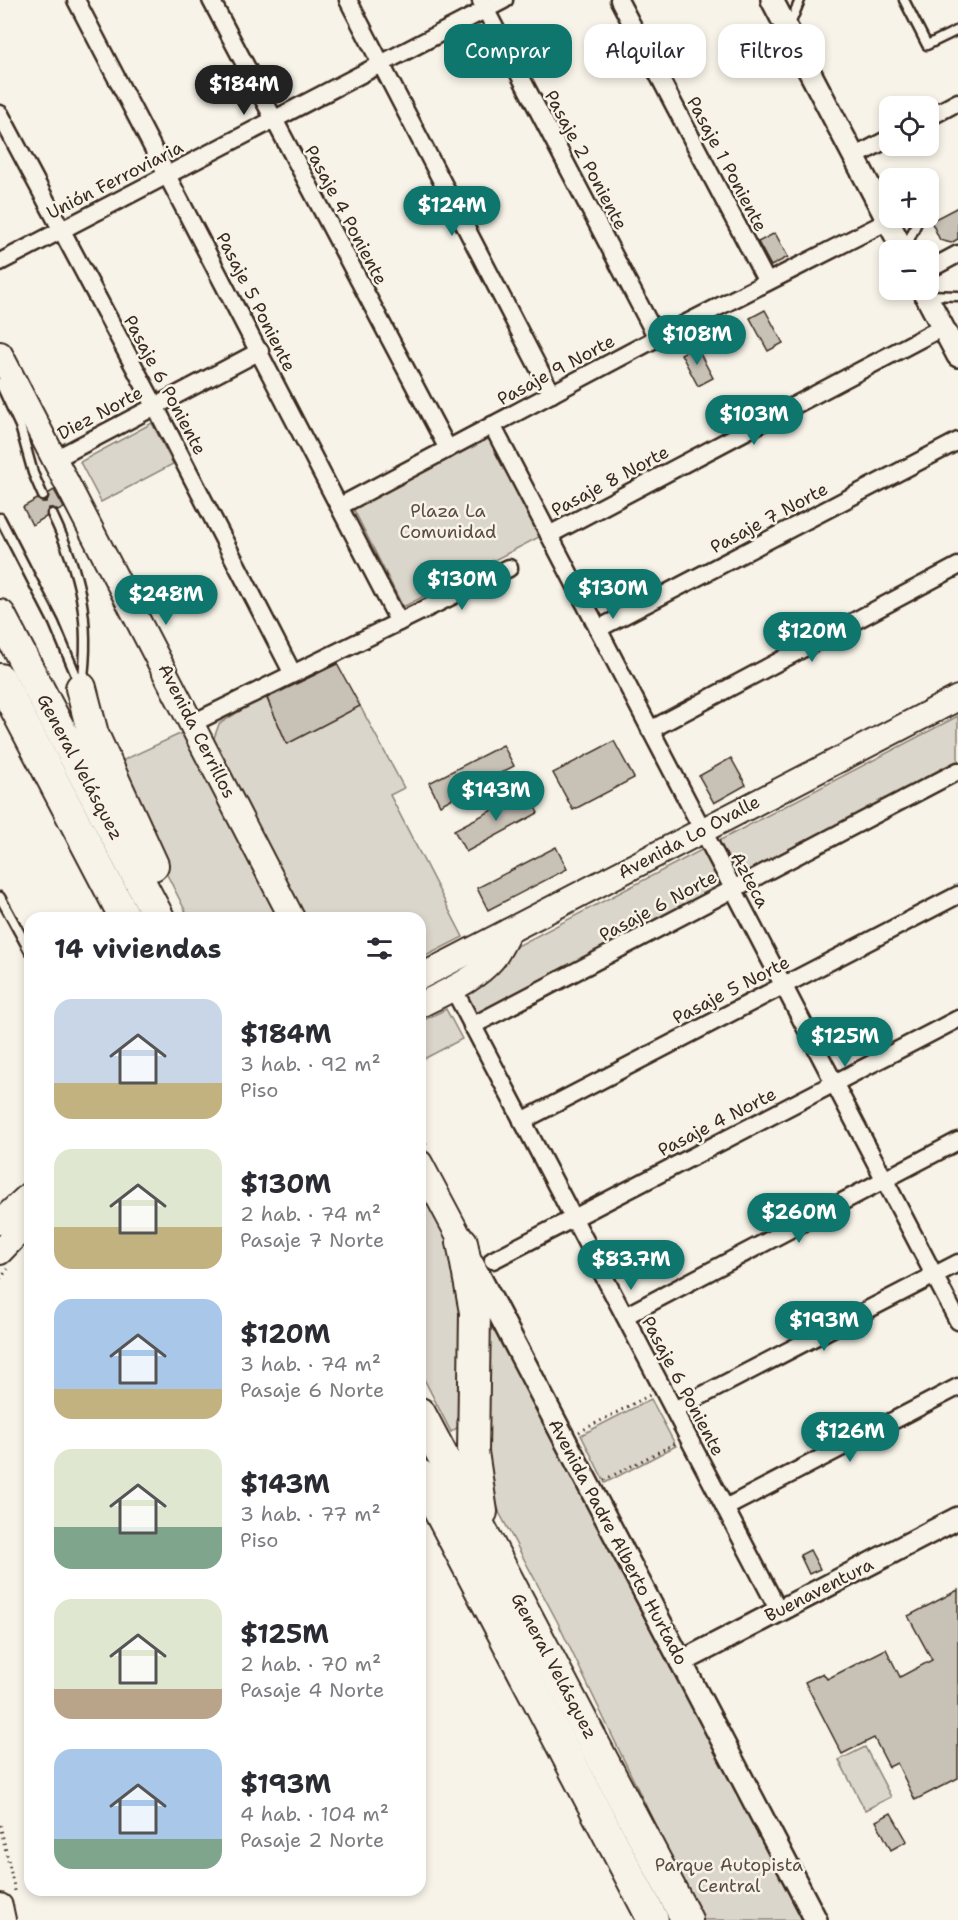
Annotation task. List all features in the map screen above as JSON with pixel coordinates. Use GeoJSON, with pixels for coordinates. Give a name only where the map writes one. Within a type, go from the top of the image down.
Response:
{"type":"FeatureCollection","features":[{"type":"Feature","properties":{"kind":"highway","name":"General Velásquez"},"geometry":{"type":"LineString","coordinates":[[0,615],[156,912]]}},
{"type":"Feature","properties":{"kind":"highway","name":"General Velásquez"},"geometry":{"type":"LineString","coordinates":[[0,679],[122,912]]}},
{"type":"Feature","properties":{"kind":"highway"},"geometry":{"type":"LineString","coordinates":[[81,688],[93,734],[158,876],[172,912]]}},
{"type":"Feature","properties":{"kind":"highway"},"geometry":{"type":"LineString","coordinates":[[462,1242],[475,1312],[473,1426],[476,1478],[482,1513],[495,1555]]}},
{"type":"Feature","properties":{"kind":"highway","name":"General Velásquez"},"geometry":{"type":"LineString","coordinates":[[426,1424],[687,1920]]}},
{"type":"Feature","properties":{"kind":"highway","name":"General Velásquez"},"geometry":{"type":"LineString","coordinates":[[426,1486],[653,1920]]}},
{"type":"Feature","properties":{"kind":"main road","name":"Avenida Cerrillos"},"geometry":{"type":"LineString","coordinates":[[0,354],[289,912]]}},
{"type":"Feature","properties":{"kind":"main road","name":"Avenida Lo Ovalle"},"geometry":{"type":"LineString","coordinates":[[426,973],[958,698]]}},
{"type":"Feature","properties":{"kind":"main road"},"geometry":{"type":"LineString","coordinates":[[426,1002],[473,976],[493,959],[509,931]]}},
{"type":"Feature","properties":{"kind":"main road","name":"Avenida Padre Alberto Hurtado"},"geometry":{"type":"LineString","coordinates":[[426,1174],[462,1242]]}},
{"type":"Feature","properties":{"kind":"main road"},"geometry":{"type":"LineString","coordinates":[[0,1222],[24,1200]]}},
{"type":"Feature","properties":{"kind":"main road"},"geometry":{"type":"LineString","coordinates":[[0,1252],[24,1227]]}},
{"type":"Feature","properties":{"kind":"main road"},"geometry":{"type":"LineString","coordinates":[[3,1920],[9,1903]]}},
{"type":"Feature","properties":{"kind":"street","name":"Pasaje 5 Poniente"},"geometry":{"type":"LineString","coordinates":[[76,0],[399,622]]}},
{"type":"Feature","properties":{"kind":"street","name":"Pasaje 4 Poniente"},"geometry":{"type":"LineString","coordinates":[[211,0],[447,448]]}},
{"type":"Feature","properties":{"kind":"street"},"geometry":{"type":"LineString","coordinates":[[348,0],[552,394]]}},
{"type":"Feature","properties":{"kind":"street","name":"Unión Ferroviaria"},"geometry":{"type":"LineString","coordinates":[[0,262],[382,64],[483,5],[504,0]]}},
{"type":"Feature","properties":{"kind":"street","name":"Pasaje 1 Poniente"},"geometry":{"type":"LineString","coordinates":[[619,0],[767,282]]}},
{"type":"Feature","properties":{"kind":"street"},"geometry":{"type":"LineString","coordinates":[[772,0],[785,24]]}},
{"type":"Feature","properties":{"kind":"street","name":"Pasaje 2 Poniente"},"geometry":{"type":"LineString","coordinates":[[483,5],[657,338]]}},
{"type":"Feature","properties":{"kind":"street"},"geometry":{"type":"LineString","coordinates":[[813,78],[854,157],[879,186]]}},
{"type":"Feature","properties":{"kind":"street"},"geometry":{"type":"LineString","coordinates":[[939,112],[958,102]]}},
{"type":"Feature","properties":{"kind":"street","name":"Pasaje 6 Poniente"},"geometry":{"type":"LineString","coordinates":[[0,114],[155,406],[293,674]]}},
{"type":"Feature","properties":{"kind":"street"},"geometry":{"type":"LineString","coordinates":[[854,157],[879,144]]}},
{"type":"Feature","properties":{"kind":"street","name":"Pasaje 9 Norte"},"geometry":{"type":"LineString","coordinates":[[339,506],[657,338],[879,226]]}},
{"type":"Feature","properties":{"kind":"street"},"geometry":{"type":"LineString","coordinates":[[939,264],[958,254]]}},
{"type":"Feature","properties":{"kind":"street"},"geometry":{"type":"LineString","coordinates":[[929,300],[958,356]]}},
{"type":"Feature","properties":{"kind":"street","name":"Pasaje 8 Norte"},"geometry":{"type":"LineString","coordinates":[[549,535],[943,327]]}},
{"type":"Feature","properties":{"kind":"street","name":"Diez Norte"},"geometry":{"type":"LineString","coordinates":[[55,459],[260,351]]}},
{"type":"Feature","properties":{"kind":"street","name":"Azteca"},"geometry":{"type":"LineString","coordinates":[[492,425],[958,1321]]}},
{"type":"Feature","properties":{"kind":"street","name":"Pasaje 7 Norte"},"geometry":{"type":"LineString","coordinates":[[598,629],[958,441]]}},
{"type":"Feature","properties":{"kind":"street"},"geometry":{"type":"LineString","coordinates":[[650,730],[958,566]]}},
{"type":"Feature","properties":{"kind":"street"},"geometry":{"type":"LineString","coordinates":[[193,723],[509,568]]}},
{"type":"Feature","properties":{"kind":"street","name":"Pasaje 6 Norte"},"geometry":{"type":"LineString","coordinates":[[472,1026],[958,771]]}},
{"type":"Feature","properties":{"kind":"street","name":"Pasaje 5 Norte"},"geometry":{"type":"LineString","coordinates":[[522,1120],[958,895]]}},
{"type":"Feature","properties":{"kind":"street","name":"Pasaje 6 Poniente"},"geometry":{"type":"LineString","coordinates":[[453,988],[779,1611]]}},
{"type":"Feature","properties":{"kind":"street","name":"Pasaje 4 Norte"},"geometry":{"type":"LineString","coordinates":[[493,1260],[958,1018]]}},
{"type":"Feature","properties":{"kind":"street"},"geometry":{"type":"LineString","coordinates":[[625,1316],[958,1141]]}},
{"type":"Feature","properties":{"kind":"street","name":"Avenida Padre Alberto Hurtado"},"geometry":{"type":"LineString","coordinates":[[462,1242],[816,1920]]}},
{"type":"Feature","properties":{"kind":"street"},"geometry":{"type":"LineString","coordinates":[[674,1410],[958,1263]]}},
{"type":"Feature","properties":{"kind":"street"},"geometry":{"type":"LineString","coordinates":[[725,1508],[958,1387]]}},
{"type":"Feature","properties":{"kind":"street","name":"Buenaventura"},"geometry":{"type":"LineString","coordinates":[[681,1662],[958,1518]]}},
{"type":"Feature","properties":{"kind":"lane"},"geometry":{"type":"LineString","coordinates":[[790,24],[800,0]]}},
{"type":"Feature","properties":{"kind":"lane"},"geometry":{"type":"LineString","coordinates":[[904,0],[927,45],[958,30]]}},
{"type":"Feature","properties":{"kind":"lane"},"geometry":{"type":"LineString","coordinates":[[939,294],[958,296]]}},
{"type":"Feature","properties":{"kind":"lane"},"geometry":{"type":"LineString","coordinates":[[0,383],[18,419],[33,473],[43,496]]}},
{"type":"Feature","properties":{"kind":"lane"},"geometry":{"type":"LineString","coordinates":[[52,514],[71,554],[81,593],[86,632],[81,688]]}},
{"type":"Feature","properties":{"kind":"lane"},"geometry":{"type":"LineString","coordinates":[[0,518],[54,623],[81,688]]}},
{"type":"Feature","properties":{"kind":"lane"},"geometry":{"type":"LineString","coordinates":[[0,897],[24,941]]}},
{"type":"Feature","properties":{"kind":"path"},"geometry":{"type":"LineString","coordinates":[[575,1434],[663,1388]]}},
{"type":"Feature","properties":{"kind":"path"},"geometry":{"type":"LineString","coordinates":[[600,1482],[688,1437]]}},
{"type":"Feature","properties":{"kind":"path"},"geometry":{"type":"LineString","coordinates":[[0,1826],[9,1903]]}},
{"type":"Feature","properties":{"kind":"green space"},"geometry":{"type":"Polygon","coordinates":[[[152,423],[173,464],[101,502],[80,462],[152,423]]]}},
{"type":"Feature","properties":{"kind":"green space","name":"Plaza La Comunidad"},"geometry":{"type":"Polygon","coordinates":[[[492,437],[543,535],[403,607],[353,508],[492,437]]]}},
{"type":"Feature","properties":{"kind":"green space"},"geometry":{"type":"Polygon","coordinates":[[[265,695],[287,744],[360,706],[404,788],[390,795],[463,937],[426,956],[426,912],[300,912],[213,741],[219,724],[265,695]]]}},
{"type":"Feature","properties":{"kind":"green space"},"geometry":{"type":"Polygon","coordinates":[[[958,716],[958,764],[478,1014],[465,991],[502,954],[958,716]]]}},
{"type":"Feature","properties":{"kind":"green space"},"geometry":{"type":"Polygon","coordinates":[[[182,733],[279,912],[186,912],[154,849],[117,763],[182,733]]]}},
{"type":"Feature","properties":{"kind":"green space"},"geometry":{"type":"Polygon","coordinates":[[[446,1009],[462,1039],[426,1058],[426,1019],[446,1009]]]}},
{"type":"Feature","properties":{"kind":"green space"},"geometry":{"type":"Polygon","coordinates":[[[426,1186],[463,1273],[463,1423],[451,1432],[426,1383],[426,1186]]]}},
{"type":"Feature","properties":{"kind":"green space","name":"Parque Autopista Central"},"geometry":{"type":"Polygon","coordinates":[[[486,1301],[802,1920],[701,1920],[557,1621],[500,1514],[488,1479],[486,1301]]]}},
{"type":"Feature","properties":{"kind":"green space"},"geometry":{"type":"Polygon","coordinates":[[[651,1399],[676,1446],[605,1483],[581,1435],[651,1399]]]}},
{"type":"Feature","properties":{"kind":"green space"},"geometry":{"type":"Polygon","coordinates":[[[865,1747],[891,1797],[865,1810],[839,1760],[865,1747]]]}},
{"type":"Feature","properties":{"kind":"building"},"geometry":{"type":"Polygon","coordinates":[[[958,207],[958,239],[951,243],[940,240],[934,228],[939,228],[939,217],[958,207]]]}},
{"type":"Feature","properties":{"kind":"building"},"geometry":{"type":"Polygon","coordinates":[[[775,233],[788,257],[771,266],[758,242],[775,233]]]}},
{"type":"Feature","properties":{"kind":"building"},"geometry":{"type":"Polygon","coordinates":[[[765,310],[783,343],[768,351],[750,318],[765,310]]]}},
{"type":"Feature","properties":{"kind":"building"},"geometry":{"type":"Polygon","coordinates":[[[696,346],[713,378],[698,386],[681,354],[696,346]]]}},
{"type":"Feature","properties":{"kind":"building"},"geometry":{"type":"Polygon","coordinates":[[[54,490],[64,508],[58,511],[49,508],[46,517],[32,525],[23,507],[37,499],[46,502],[49,493],[54,490]]]}},
{"type":"Feature","properties":{"kind":"building"},"geometry":{"type":"Polygon","coordinates":[[[337,664],[360,706],[287,744],[267,698],[337,664]]]}},
{"type":"Feature","properties":{"kind":"building"},"geometry":{"type":"Polygon","coordinates":[[[614,741],[634,778],[573,810],[553,773],[614,741]]]}},
{"type":"Feature","properties":{"kind":"building"},"geometry":{"type":"Polygon","coordinates":[[[503,745],[514,766],[440,805],[429,783],[503,745]]]}},
{"type":"Feature","properties":{"kind":"building"},"geometry":{"type":"Polygon","coordinates":[[[731,758],[746,785],[714,803],[699,776],[731,758]]]}},
{"type":"Feature","properties":{"kind":"building"},"geometry":{"type":"Polygon","coordinates":[[[527,792],[538,813],[466,852],[454,830],[527,792]]]}},
{"type":"Feature","properties":{"kind":"building"},"geometry":{"type":"Polygon","coordinates":[[[556,847],[567,869],[488,910],[477,888],[556,847]]]}},
{"type":"Feature","properties":{"kind":"building"},"geometry":{"type":"Polygon","coordinates":[[[810,1550],[820,1569],[809,1574],[800,1555],[810,1550]]]}},
{"type":"Feature","properties":{"kind":"building"},"geometry":{"type":"Polygon","coordinates":[[[958,1590],[958,1778],[915,1800],[897,1763],[889,1767],[874,1738],[842,1754],[805,1682],[823,1673],[827,1679],[886,1649],[900,1677],[932,1660],[908,1616],[958,1590]]]}},
{"type":"Feature","properties":{"kind":"building"},"geometry":{"type":"Polygon","coordinates":[[[891,1813],[907,1841],[891,1850],[876,1821],[891,1813]]]}}]}
